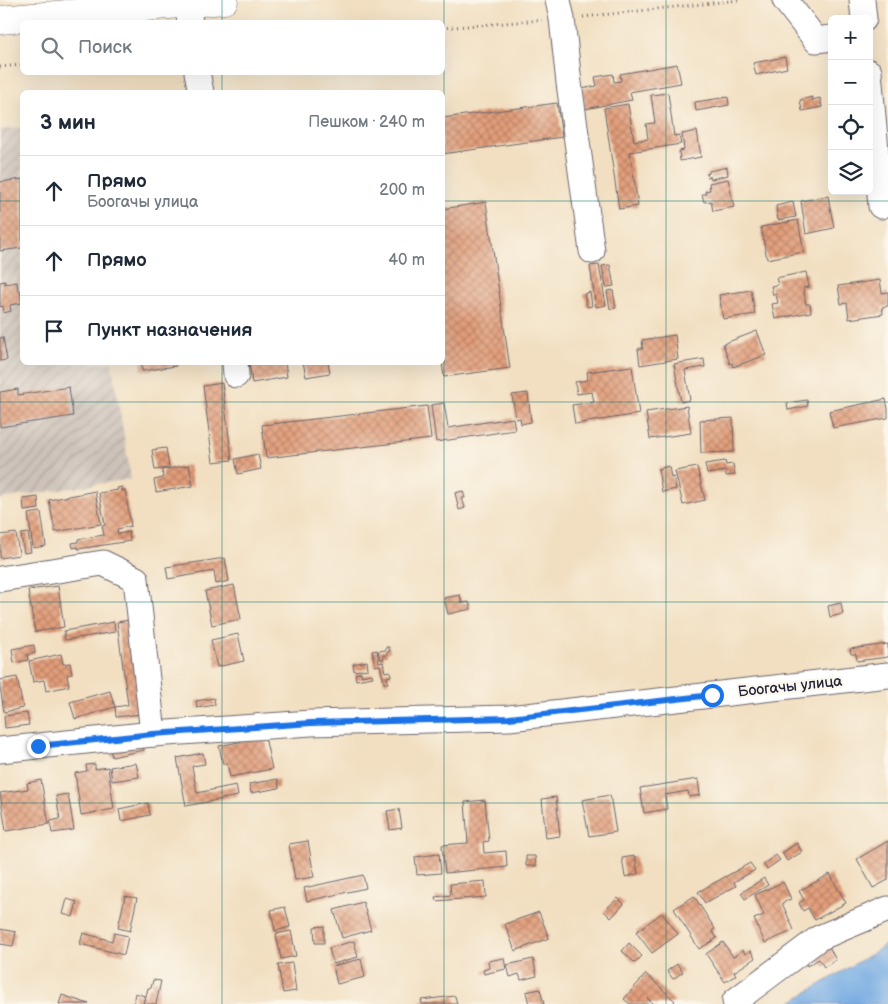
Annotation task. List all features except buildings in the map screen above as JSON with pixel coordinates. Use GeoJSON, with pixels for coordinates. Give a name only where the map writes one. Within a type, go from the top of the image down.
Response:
{"type":"FeatureCollection","features":[{"type":"Feature","properties":{"kind":"main road"},"geometry":{"type":"LineString","coordinates":[[0,20],[56,8],[188,13],[224,0]]}},
{"type":"Feature","properties":{"kind":"street"},"geometry":{"type":"LineString","coordinates":[[785,0],[816,40],[828,38]]}},
{"type":"Feature","properties":{"kind":"street"},"geometry":{"type":"LineString","coordinates":[[862,0],[864,15]]}},
{"type":"Feature","properties":{"kind":"street"},"geometry":{"type":"LineString","coordinates":[[560,9],[592,252]]}},
{"type":"Feature","properties":{"kind":"street"},"geometry":{"type":"LineString","coordinates":[[198,75],[201,90]]}},
{"type":"Feature","properties":{"kind":"street"},"geometry":{"type":"LineString","coordinates":[[872,105],[881,206]]}},
{"type":"Feature","properties":{"kind":"street"},"geometry":{"type":"LineString","coordinates":[[0,579],[103,564],[136,579],[153,734]]}},
{"type":"Feature","properties":{"kind":"street","name":"Боогачы улица"},"geometry":{"type":"LineString","coordinates":[[0,750],[153,734],[311,723],[509,718],[888,675]]}},
{"type":"Feature","properties":{"kind":"street"},"geometry":{"type":"LineString","coordinates":[[735,1001],[819,938],[888,909]]}},
{"type":"Feature","properties":{"kind":"path"},"geometry":{"type":"LineString","coordinates":[[445,28],[560,9],[739,0]]}},
{"type":"Feature","properties":{"kind":"path"},"geometry":{"type":"LineString","coordinates":[[0,67],[20,65]]}},
{"type":"Feature","properties":{"kind":"shaded area"},"geometry":{"type":"Polygon","coordinates":[[[20,127],[20,365],[112,365],[131,479],[0,499],[0,130],[20,127]]]}},
{"type":"Feature","properties":{"kind":"water"},"geometry":{"type":"Polygon","coordinates":[[[888,943],[888,1004],[788,1004],[873,953],[888,943]]]}},
{"type":"Feature","properties":{"kind":"route"},"geometry":{"type":"LineString","coordinates":[[38,746],[153,734],[311,723],[509,718],[712,695]]}}]}
